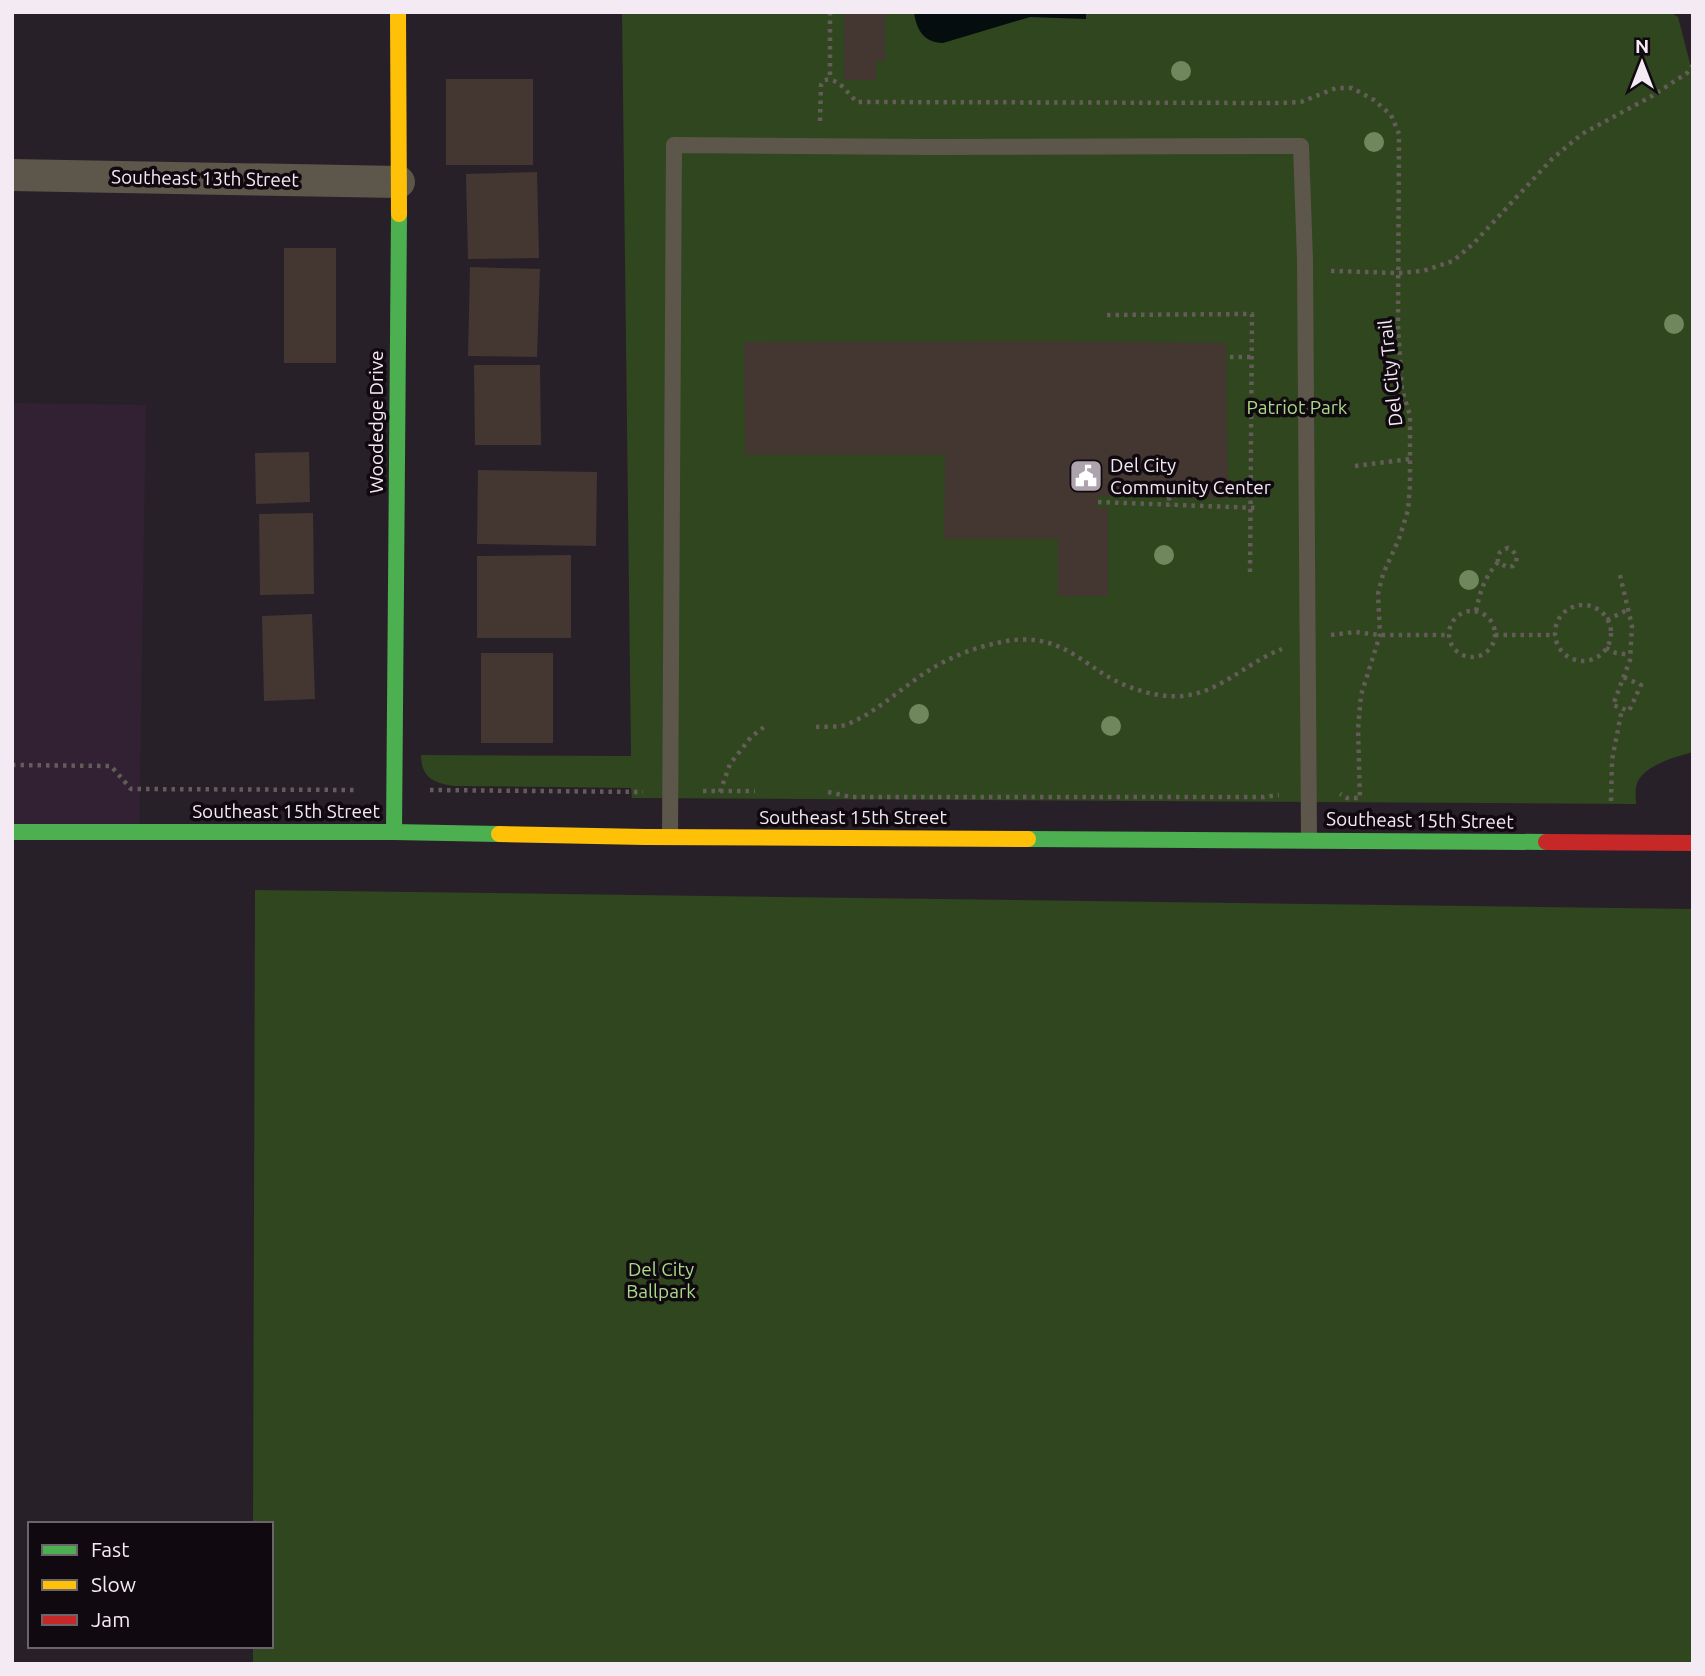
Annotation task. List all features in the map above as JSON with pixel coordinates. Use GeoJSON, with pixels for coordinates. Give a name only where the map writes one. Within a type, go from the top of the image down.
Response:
{"type":"FeatureCollection","features":[{"type":"Feature","properties":{"kind":"main road","name":"Woodedge Drive"},"geometry":{"type":"LineString","coordinates":[[394,832],[398,12]]}},
{"type":"Feature","properties":{"kind":"main road","name":"Southeast 15th Street"},"geometry":{"type":"LineString","coordinates":[[12,832],[394,832],[670,837],[1693,843]]}},
{"type":"Feature","properties":{"kind":"street","name":"Southeast 13th Street"},"geometry":{"type":"LineString","coordinates":[[12,175],[399,182]]}},
{"type":"Feature","properties":{"kind":"lane"},"geometry":{"type":"LineString","coordinates":[[670,837],[674,145],[1301,146],[1305,271],[1309,840]]}},
{"type":"Feature","properties":{"kind":"path"},"geometry":{"type":"LineString","coordinates":[[820,146],[821,85],[824,80],[830,79],[830,12]]}},
{"type":"Feature","properties":{"kind":"path"},"geometry":{"type":"LineString","coordinates":[[1305,271],[1398,273],[1423,271],[1453,261],[1473,244],[1552,159],[1583,134],[1652,96],[1687,73],[1693,65]]}},
{"type":"Feature","properties":{"kind":"path","name":"Del City Trail"},"geometry":{"type":"LineString","coordinates":[[830,79],[835,80],[857,102],[1280,103],[1301,102],[1336,88],[1352,88],[1374,100],[1391,115],[1399,134],[1398,325],[1402,390],[1410,415],[1408,510],[1399,539],[1383,574],[1378,594],[1380,635],[1361,695],[1358,729],[1360,798],[1347,798],[1340,794]]}},
{"type":"Feature","properties":{"kind":"path"},"geometry":{"type":"LineString","coordinates":[[1107,315],[1252,314],[1254,508],[1250,573]]}},
{"type":"Feature","properties":{"kind":"path"},"geometry":{"type":"LineString","coordinates":[[1230,357],[1252,357]]}},
{"type":"Feature","properties":{"kind":"path"},"geometry":{"type":"LineString","coordinates":[[1355,466],[1409,459]]}},
{"type":"Feature","properties":{"kind":"path"},"geometry":{"type":"LineString","coordinates":[[1169,497],[1170,506]]}},
{"type":"Feature","properties":{"kind":"path"},"geometry":{"type":"LineString","coordinates":[[1098,502],[1254,508]]}},
{"type":"Feature","properties":{"kind":"path"},"geometry":{"type":"LineString","coordinates":[[1476,611],[1483,583],[1498,562],[1500,552],[1508,548],[1517,556],[1517,562],[1507,568],[1498,562]]}},
{"type":"Feature","properties":{"kind":"path"},"geometry":{"type":"LineString","coordinates":[[1620,575],[1632,626],[1630,655],[1613,705],[1629,711],[1641,685],[1623,677]]}},
{"type":"Feature","properties":{"kind":"path"},"geometry":{"type":"LineString","coordinates":[[1579,606],[1597,609],[1607,620],[1611,631],[1610,640],[1600,655],[1583,661],[1565,654],[1559,648],[1555,635],[1558,621],[1563,614],[1570,608],[1579,606]]}},
{"type":"Feature","properties":{"kind":"path"},"geometry":{"type":"LineString","coordinates":[[1607,620],[1629,609]]}},
{"type":"Feature","properties":{"kind":"path"},"geometry":{"type":"LineString","coordinates":[[1465,611],[1486,615],[1494,627],[1495,635],[1490,649],[1476,657],[1468,657],[1454,649],[1448,635],[1449,627],[1458,615],[1465,611]]}},
{"type":"Feature","properties":{"kind":"path"},"geometry":{"type":"LineString","coordinates":[[1327,635],[1355,632],[1380,635],[1448,635]]}},
{"type":"Feature","properties":{"kind":"path"},"geometry":{"type":"LineString","coordinates":[[1495,635],[1555,635]]}},
{"type":"Feature","properties":{"kind":"path"},"geometry":{"type":"LineString","coordinates":[[816,727],[845,725],[870,712],[928,671],[964,653],[1019,639],[1046,642],[1071,653],[1108,677],[1147,693],[1179,696],[1200,694],[1287,647]]}},
{"type":"Feature","properties":{"kind":"path"},"geometry":{"type":"LineString","coordinates":[[1606,648],[1630,655]]}},
{"type":"Feature","properties":{"kind":"path"},"geometry":{"type":"LineString","coordinates":[[1611,801],[1612,760],[1622,709]]}},
{"type":"Feature","properties":{"kind":"path"},"geometry":{"type":"LineString","coordinates":[[720,792],[730,764],[751,737],[764,727]]}},
{"type":"Feature","properties":{"kind":"path"},"geometry":{"type":"LineString","coordinates":[[12,765],[111,766],[131,789],[643,792]]}},
{"type":"Feature","properties":{"kind":"path"},"geometry":{"type":"LineString","coordinates":[[703,791],[755,792]]}},
{"type":"Feature","properties":{"kind":"path"},"geometry":{"type":"LineString","coordinates":[[828,792],[851,797],[1279,795]]}},
{"type":"Feature","properties":{"kind":"shaded area"},"geometry":{"type":"Polygon","coordinates":[[[914,12],[1086,12],[1086,19],[1030,17],[943,43],[931,41],[922,34],[914,12]]]}},
{"type":"Feature","properties":{"kind":"shaded area"},"geometry":{"type":"Polygon","coordinates":[[[12,403],[146,405],[139,832],[12,827],[12,403]]]}},
{"type":"Feature","properties":{"kind":"green space","name":"Patriot Park"},"geometry":{"type":"Polygon","coordinates":[[[622,12],[1670,12],[1678,17],[1693,75],[1693,752],[1659,764],[1644,773],[1636,787],[1636,804],[632,798],[631,788],[456,786],[431,779],[424,770],[421,755],[631,756],[622,12]]]}},
{"type":"Feature","properties":{"kind":"green space","name":"Del City Ballpark"},"geometry":{"type":"Polygon","coordinates":[[[255,890],[1693,909],[1693,1664],[253,1664],[253,1648],[273,1648],[273,1522],[253,1522],[255,890]]]}},
{"type":"Feature","properties":{"kind":"building"},"geometry":{"type":"Polygon","coordinates":[[[844,12],[885,12],[885,61],[876,61],[876,80],[844,80],[844,12]]]}},
{"type":"Feature","properties":{"kind":"building"},"geometry":{"type":"Polygon","coordinates":[[[446,79],[533,79],[533,165],[446,165],[446,79]]]}},
{"type":"Feature","properties":{"kind":"building"},"geometry":{"type":"Polygon","coordinates":[[[537,172],[539,258],[468,259],[466,174],[537,172]]]}},
{"type":"Feature","properties":{"kind":"building"},"geometry":{"type":"Polygon","coordinates":[[[284,248],[336,248],[336,363],[284,363],[284,248]]]}},
{"type":"Feature","properties":{"kind":"building"},"geometry":{"type":"Polygon","coordinates":[[[470,267],[540,269],[537,357],[468,356],[470,267]]]}},
{"type":"Feature","properties":{"kind":"building","name":"Del City Community Center"},"geometry":{"type":"Polygon","coordinates":[[[744,342],[1226,343],[1228,498],[1098,496],[1097,508],[1108,508],[1108,596],[1058,596],[1058,539],[944,539],[945,455],[745,455],[744,342]]]}},
{"type":"Feature","properties":{"kind":"building"},"geometry":{"type":"Polygon","coordinates":[[[474,365],[540,365],[541,445],[475,445],[474,365]]]}},
{"type":"Feature","properties":{"kind":"building"},"geometry":{"type":"Polygon","coordinates":[[[309,452],[310,502],[256,504],[255,453],[309,452]]]}},
{"type":"Feature","properties":{"kind":"building"},"geometry":{"type":"Polygon","coordinates":[[[478,470],[597,472],[596,546],[477,544],[478,470]]]}},
{"type":"Feature","properties":{"kind":"building"},"geometry":{"type":"Polygon","coordinates":[[[313,513],[314,594],[260,595],[259,514],[313,513]]]}},
{"type":"Feature","properties":{"kind":"building"},"geometry":{"type":"Polygon","coordinates":[[[571,555],[571,638],[477,638],[477,556],[571,555]]]}},
{"type":"Feature","properties":{"kind":"building"},"geometry":{"type":"Polygon","coordinates":[[[312,614],[315,699],[264,701],[262,616],[312,614]]]}},
{"type":"Feature","properties":{"kind":"building"},"geometry":{"type":"Polygon","coordinates":[[[481,653],[553,653],[553,743],[481,743],[481,653]]]}},
{"type":"Feature","properties":{"kind":"traffic: fast"},"geometry":{"type":"LineString","coordinates":[[394,832],[399,214]]}},
{"type":"Feature","properties":{"kind":"traffic: fast"},"geometry":{"type":"LineString","coordinates":[[12,832],[499,834]]}},
{"type":"Feature","properties":{"kind":"traffic: fast"},"geometry":{"type":"LineString","coordinates":[[1028,839],[1546,842]]}},
{"type":"Feature","properties":{"kind":"traffic: slow"},"geometry":{"type":"LineString","coordinates":[[398,12],[399,214]]}},
{"type":"Feature","properties":{"kind":"traffic: slow"},"geometry":{"type":"LineString","coordinates":[[499,834],[1028,839]]}},
{"type":"Feature","properties":{"kind":"traffic: jam"},"geometry":{"type":"LineString","coordinates":[[1546,842],[1693,843]]}},
{"type":"Feature","properties":{"kind":"place","name":"Del City Community Center"},"geometry":{"type":"Point","coordinates":[1086,476]}}]}
